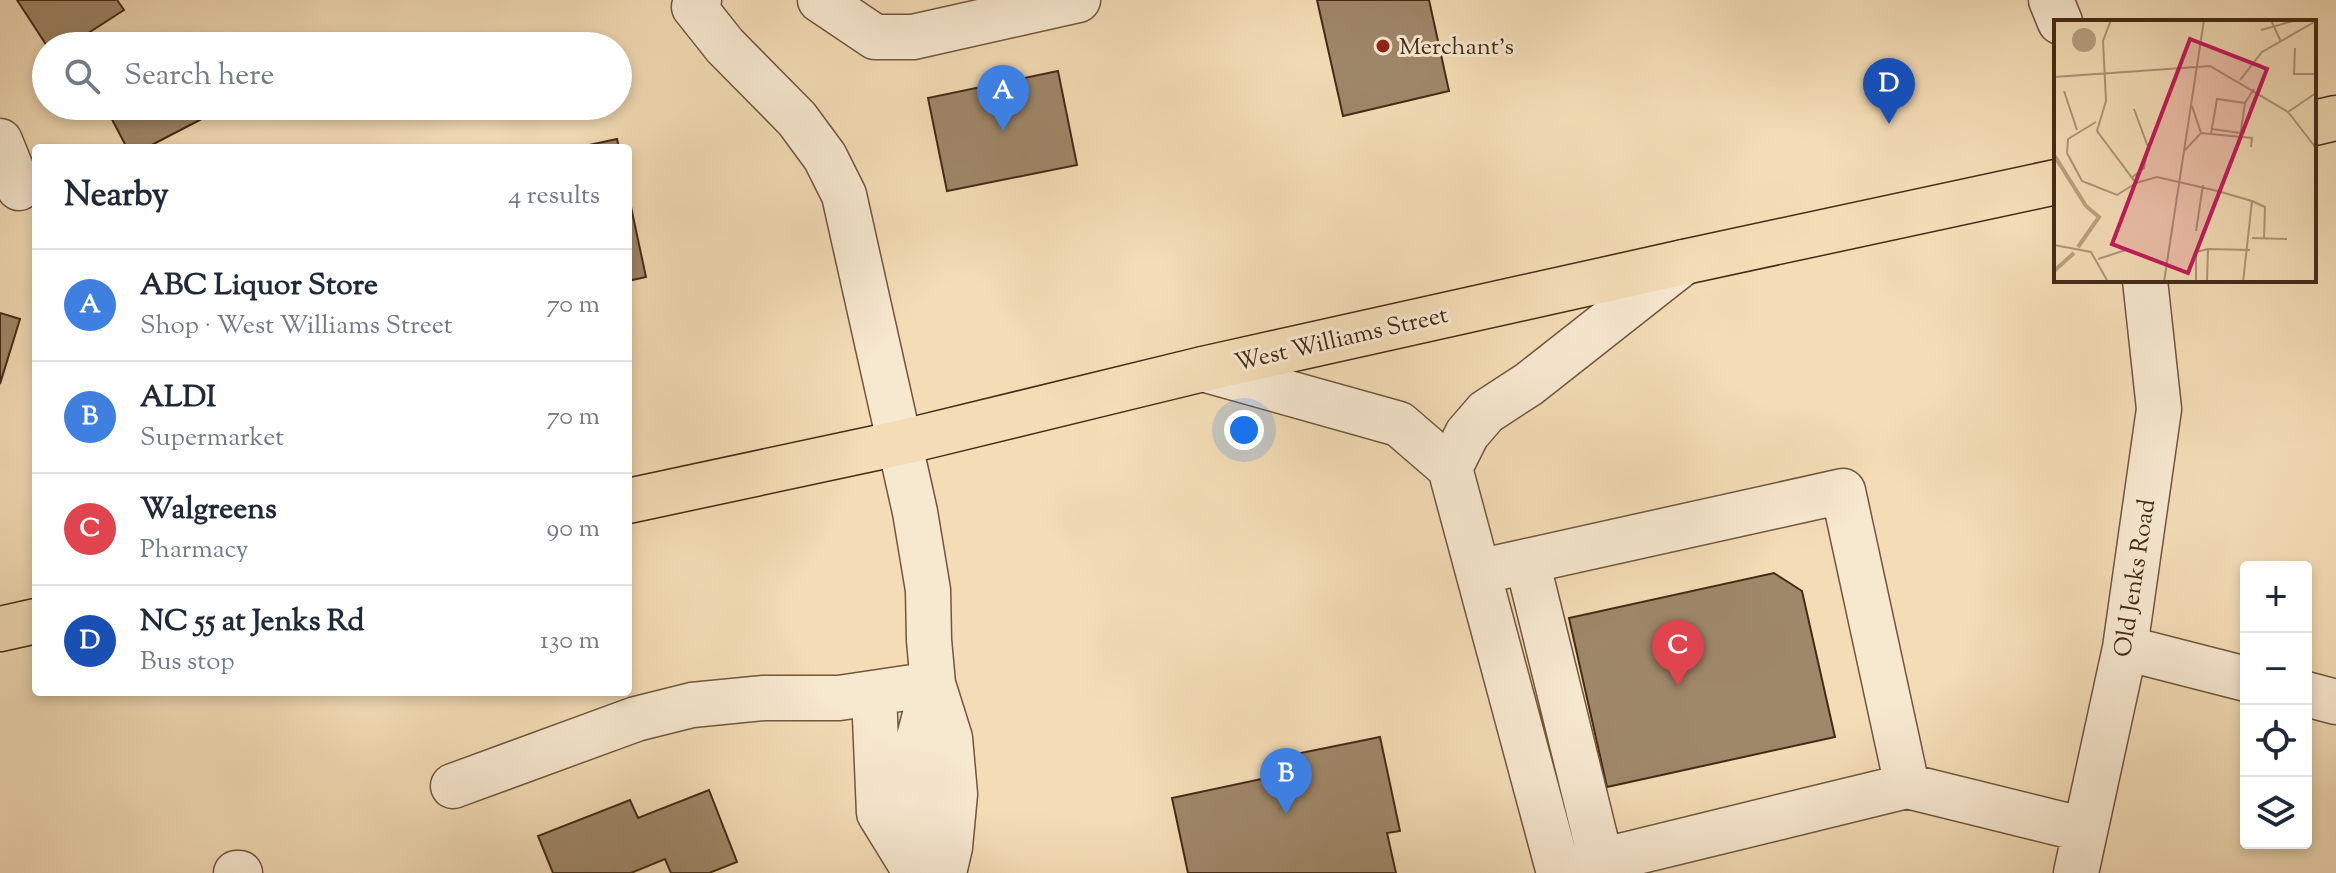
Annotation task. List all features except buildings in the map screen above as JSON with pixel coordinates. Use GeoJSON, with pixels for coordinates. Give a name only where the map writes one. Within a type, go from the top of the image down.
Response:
{"type":"FeatureCollection","features":[{"type":"Feature","properties":{"kind":"main road"},"geometry":{"type":"LineString","coordinates":[[2316,123],[2336,118]]}},
{"type":"Feature","properties":{"kind":"main road","name":"West Williams Street"},"geometry":{"type":"LineString","coordinates":[[632,500],[899,443],[1203,369],[2054,182]]}},
{"type":"Feature","properties":{"kind":"main road"},"geometry":{"type":"LineString","coordinates":[[0,629],[32,622]]}},
{"type":"Feature","properties":{"kind":"street"},"geometry":{"type":"LineString","coordinates":[[820,0],[875,37],[913,37],[1078,0]]}},
{"type":"Feature","properties":{"kind":"street"},"geometry":{"type":"LineString","coordinates":[[2051,0],[2059,20]]}},
{"type":"Feature","properties":{"kind":"street"},"geometry":{"type":"LineString","coordinates":[[692,2],[725,46],[797,119],[825,157],[844,195],[915,512],[928,590],[933,684],[950,738],[955,794],[944,873]]}},
{"type":"Feature","properties":{"kind":"street"},"geometry":{"type":"LineString","coordinates":[[0,141],[19,188]]}},
{"type":"Feature","properties":{"kind":"street"},"geometry":{"type":"LineString","coordinates":[[1450,468],[1467,434],[1486,412],[1529,384],[1684,262]]}},
{"type":"Feature","properties":{"kind":"street","name":"Old Jenks Road"},"geometry":{"type":"LineString","coordinates":[[2076,873],[2125,648],[2159,409],[2145,282]]}},
{"type":"Feature","properties":{"kind":"street"},"geometry":{"type":"LineString","coordinates":[[1203,369],[1399,424],[1450,468],[1559,872],[1907,786],[2085,830]]}},
{"type":"Feature","properties":{"kind":"street"},"geometry":{"type":"LineString","coordinates":[[1478,572],[1843,491],[1907,786]]}},
{"type":"Feature","properties":{"kind":"street"},"geometry":{"type":"LineString","coordinates":[[1527,561],[1601,861]]}},
{"type":"Feature","properties":{"kind":"street"},"geometry":{"type":"LineString","coordinates":[[2125,648],[2240,677]]}},
{"type":"Feature","properties":{"kind":"street"},"geometry":{"type":"LineString","coordinates":[[453,786],[636,719],[692,705],[764,698],[839,698],[933,684]]}},
{"type":"Feature","properties":{"kind":"street"},"geometry":{"type":"LineString","coordinates":[[928,873],[910,772],[933,684]]}},
{"type":"Feature","properties":{"kind":"street"},"geometry":{"type":"LineString","coordinates":[[874,694],[879,813],[916,873]]}},
{"type":"Feature","properties":{"kind":"street"},"geometry":{"type":"LineString","coordinates":[[2312,696],[2336,702]]}},
{"type":"Feature","properties":{"kind":"place","name":"Merchant's"},"geometry":{"type":"Point","coordinates":[1383,46]}},
{"type":"Feature","properties":{"kind":"place","name":"NC 55 at Jenks Rd"},"geometry":{"type":"Point","coordinates":[1889,124]}},
{"type":"Feature","properties":{"kind":"place","name":"ABC Liquor Store"},"geometry":{"type":"Point","coordinates":[1003,131]}},
{"type":"Feature","properties":{"kind":"place","name":"Walgreens"},"geometry":{"type":"Point","coordinates":[1678,686]}},
{"type":"Feature","properties":{"kind":"place","name":"ALDI"},"geometry":{"type":"Point","coordinates":[1286,814]}}]}
